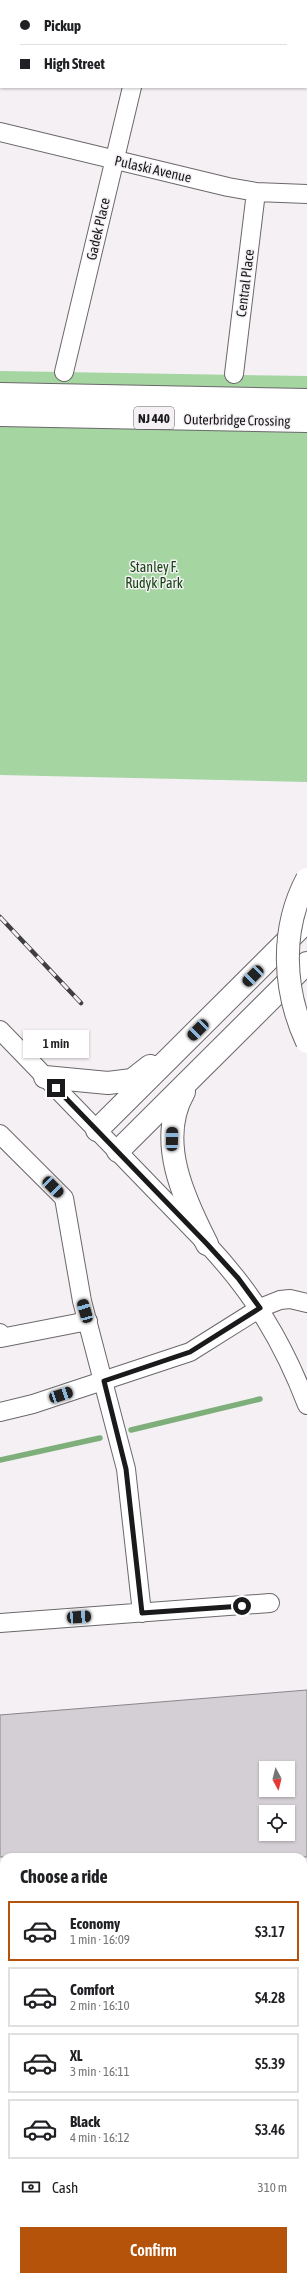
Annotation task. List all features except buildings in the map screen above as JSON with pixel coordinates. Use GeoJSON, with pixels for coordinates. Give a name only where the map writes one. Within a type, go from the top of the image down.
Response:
{"type":"FeatureCollection","features":[{"type":"Feature","properties":{"kind":"highway","name":"Outerbridge Crossing"},"geometry":{"type":"LineString","coordinates":[[0,394],[307,400]]}},
{"type":"Feature","properties":{"kind":"highway","name":"Outerbridge Crossing"},"geometry":{"type":"LineString","coordinates":[[0,415],[307,421]]}},
{"type":"Feature","properties":{"kind":"highway"},"geometry":{"type":"LineString","coordinates":[[307,879],[293,916],[288,954],[293,1004],[307,1042]]}},
{"type":"Feature","properties":{"kind":"highway"},"geometry":{"type":"LineString","coordinates":[[97,1130],[307,921]]}},
{"type":"Feature","properties":{"kind":"highway"},"geometry":{"type":"LineString","coordinates":[[118,1152],[307,963]]}},
{"type":"Feature","properties":{"kind":"highway"},"geometry":{"type":"LineString","coordinates":[[46,1077],[108,1083],[132,1080],[152,1065],[176,1052]]}},
{"type":"Feature","properties":{"kind":"highway"},"geometry":{"type":"LineString","coordinates":[[195,1076],[180,1099],[175,1111],[172,1139],[181,1183],[196,1222],[207,1244]]}},
{"type":"Feature","properties":{"kind":"street","name":"Gadek Place"},"geometry":{"type":"LineString","coordinates":[[64,372],[132,88]]}},
{"type":"Feature","properties":{"kind":"street","name":"Pulaski Avenue"},"geometry":{"type":"LineString","coordinates":[[0,132],[256,192],[307,194]]}},
{"type":"Feature","properties":{"kind":"street","name":"Central Place"},"geometry":{"type":"LineString","coordinates":[[234,374],[256,192]]}},
{"type":"Feature","properties":{"kind":"street"},"geometry":{"type":"LineString","coordinates":[[0,1030],[238,1278],[260,1308],[291,1364],[307,1405]]}},
{"type":"Feature","properties":{"kind":"street"},"geometry":{"type":"LineString","coordinates":[[0,1134],[64,1198],[82,1301],[126,1469],[142,1613]]}},
{"type":"Feature","properties":{"kind":"street"},"geometry":{"type":"LineString","coordinates":[[0,1412],[33,1404],[190,1352],[260,1308],[280,1300],[290,1299],[307,1303]]}},
{"type":"Feature","properties":{"kind":"street"},"geometry":{"type":"LineString","coordinates":[[0,1334],[1,1338],[88,1321]]}},
{"type":"Feature","properties":{"kind":"street"},"geometry":{"type":"LineString","coordinates":[[0,1623],[270,1603]]}},
{"type":"Feature","properties":{"kind":"green space","name":"Stanley F. Rudyk Park"},"geometry":{"type":"Polygon","coordinates":[[[0,371],[307,376],[307,782],[0,775],[0,371]]]}},
{"type":"Feature","properties":{"kind":"waterway"},"geometry":{"type":"LineString","coordinates":[[131,1430],[260,1399]]}},
{"type":"Feature","properties":{"kind":"waterway"},"geometry":{"type":"LineString","coordinates":[[0,1460],[100,1438]]}},
{"type":"Feature","properties":{"kind":"railway"},"geometry":{"type":"LineString","coordinates":[[0,917],[81,1003]]}},
{"type":"Feature","properties":{"kind":"route"},"geometry":{"type":"LineString","coordinates":[[56,1088],[224,1262],[260,1308],[190,1352],[104,1381],[126,1469],[142,1613],[242,1606]]}}]}
